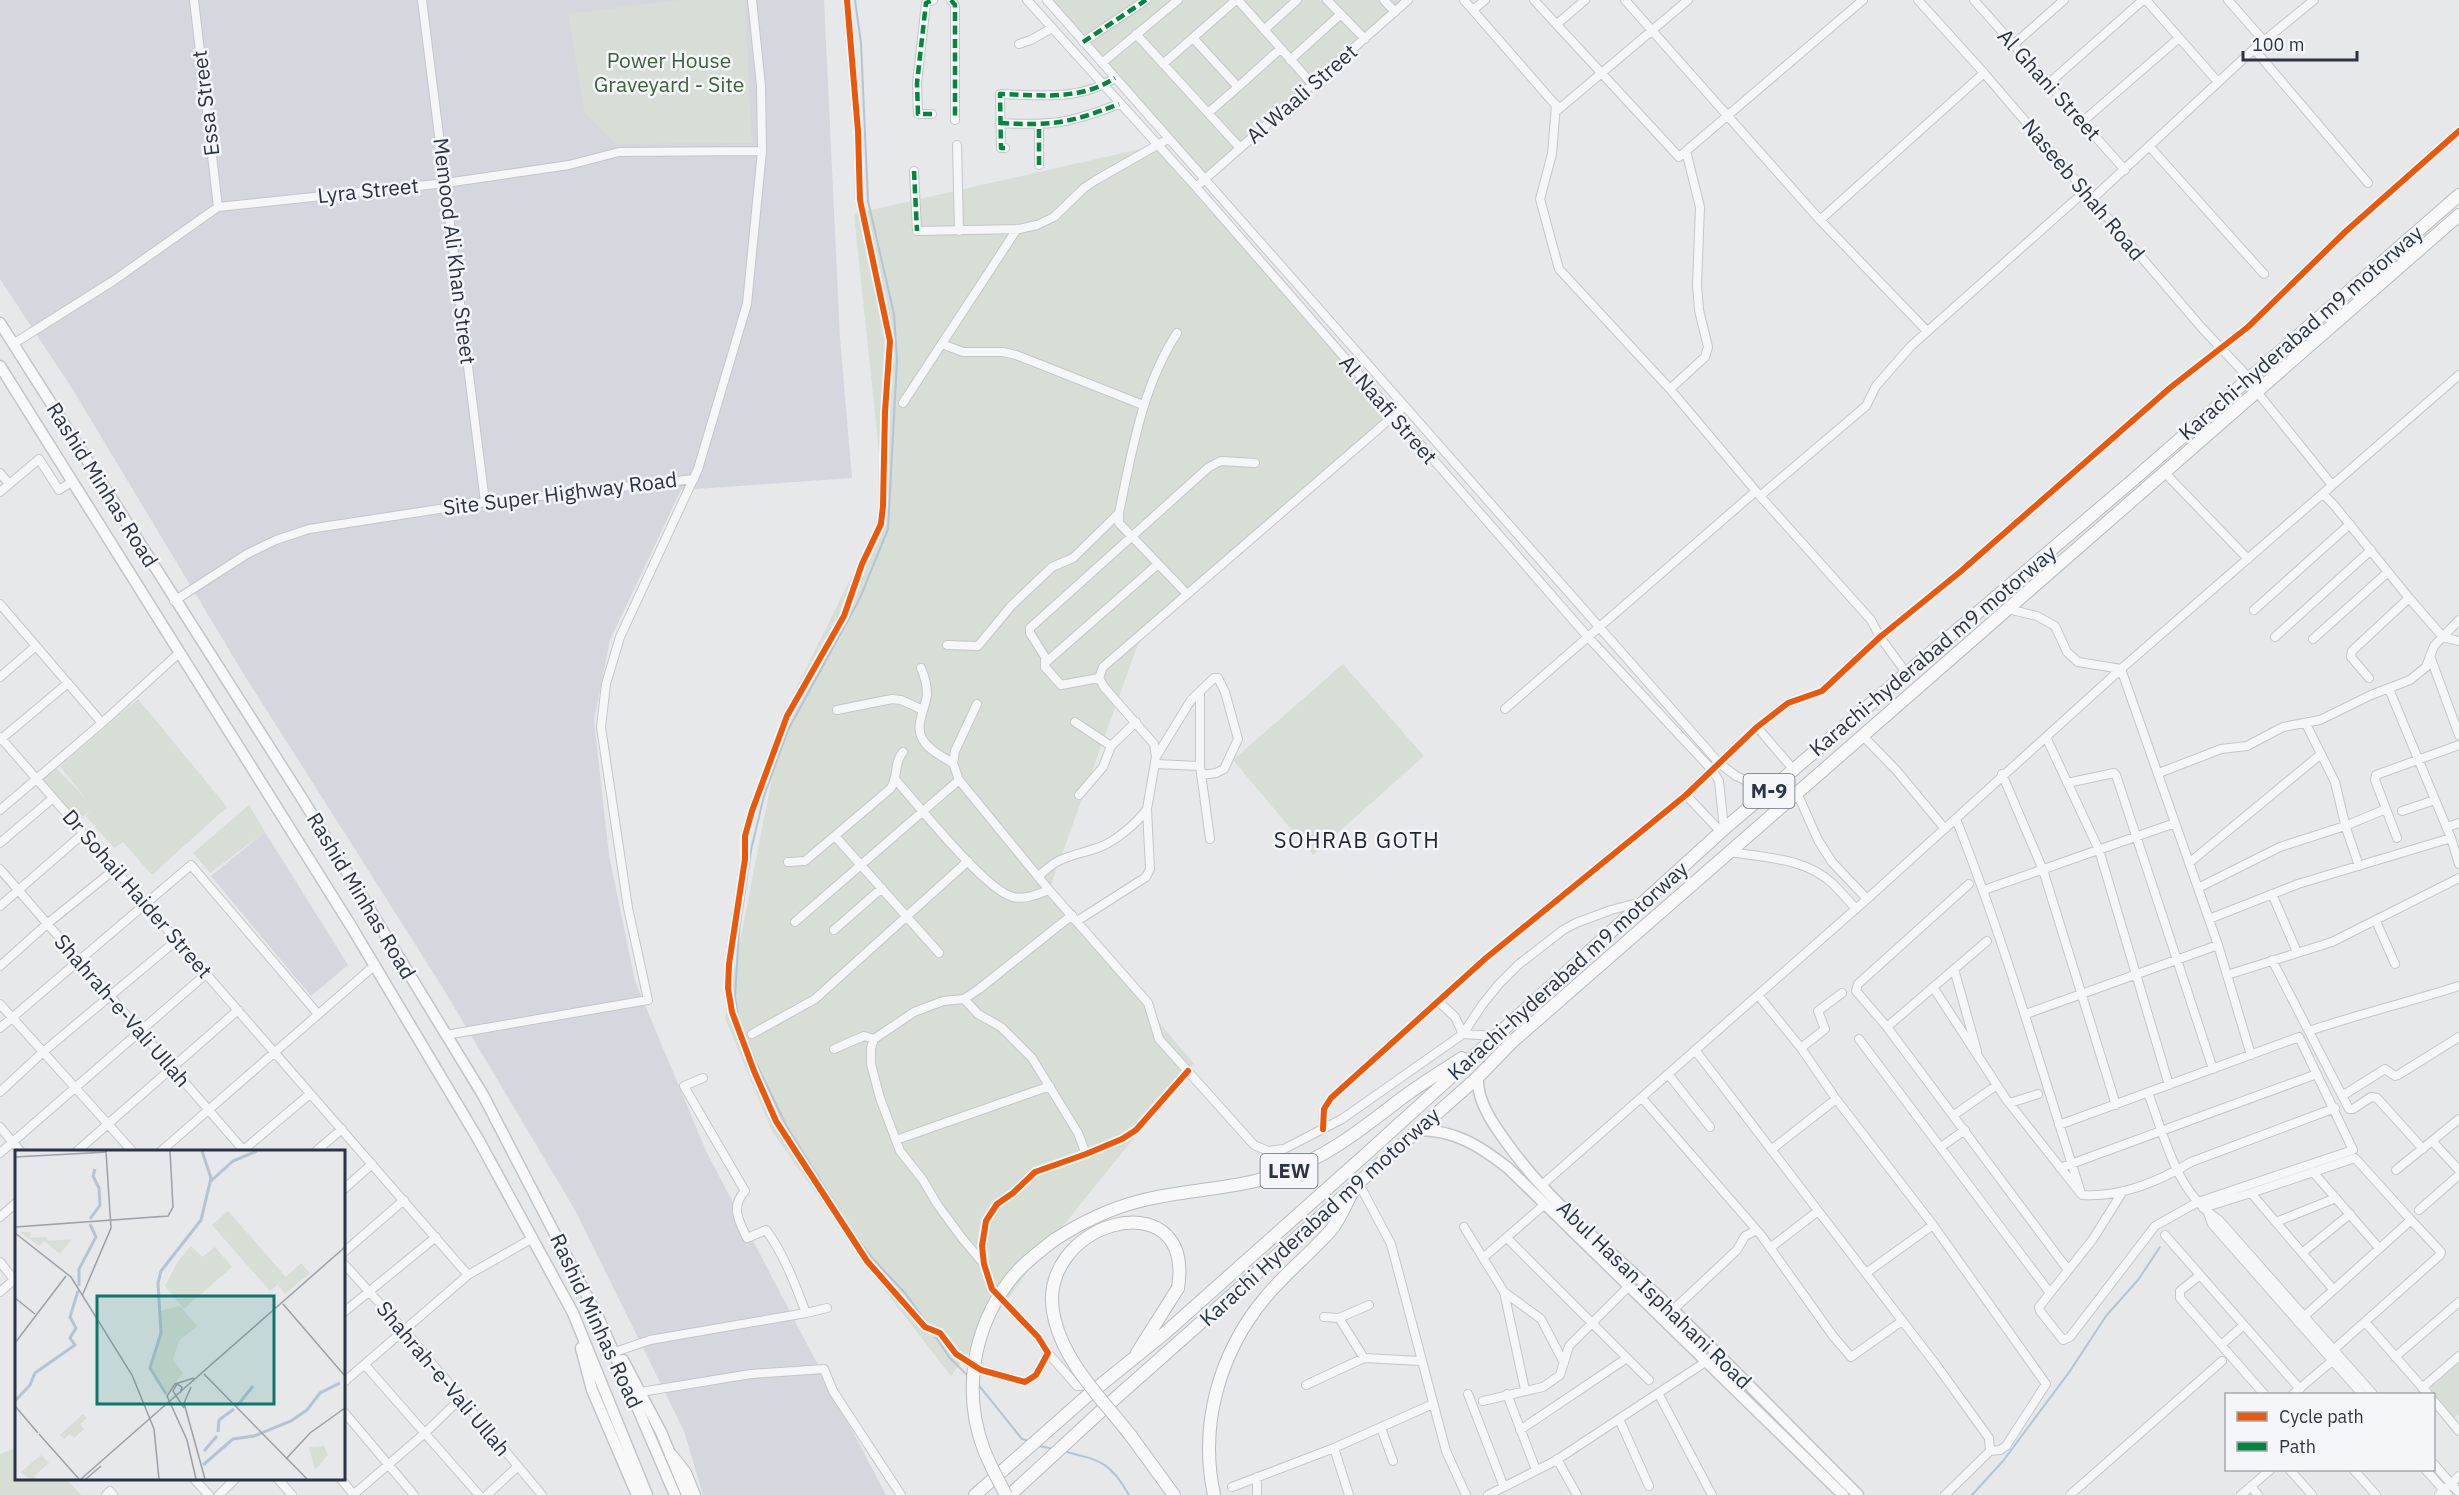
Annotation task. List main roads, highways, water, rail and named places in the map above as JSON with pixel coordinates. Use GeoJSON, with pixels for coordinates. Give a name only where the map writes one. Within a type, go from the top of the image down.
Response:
{"type":"FeatureCollection","features":[{"type":"Feature","properties":{"kind":"highway","name":"Karachi-hyderabad m9 motorway"},"geometry":{"type":"LineString","coordinates":[[976,1494],[1087,1396],[1134,1359],[1356,1163],[1722,831],[1907,674],[2459,195]]}},
{"type":"Feature","properties":{"kind":"highway","name":"Karachi Hyderabad m9 motorway"},"geometry":{"type":"LineString","coordinates":[[1008,1495],[1478,1077],[1512,1042],[1798,795],[1862,735],[2459,215]]}},
{"type":"Feature","properties":{"kind":"highway","name":"LEW"},"geometry":{"type":"LineString","coordinates":[[1008,1495],[984,1449],[977,1426],[973,1394],[975,1358],[987,1318],[998,1298],[1011,1278],[1031,1258],[1085,1220],[1115,1208],[1153,1198],[1246,1183],[1299,1167],[1349,1139],[1403,1098],[1495,1036]]}},
{"type":"Feature","properties":{"kind":"highway"},"geometry":{"type":"LineString","coordinates":[[1214,1495],[1209,1450],[1210,1420],[1216,1391],[1230,1350],[1264,1298],[1333,1228],[1358,1182]]}},
{"type":"Feature","properties":{"kind":"highway"},"geometry":{"type":"LineString","coordinates":[[1134,1359],[1178,1288],[1180,1271],[1179,1256],[1173,1241],[1162,1231],[1145,1224],[1126,1223],[1108,1226],[1094,1232],[1069,1254],[1054,1281],[1052,1308],[1060,1337],[1082,1373],[1174,1495]]}},
{"type":"Feature","properties":{"kind":"highway"},"geometry":{"type":"LineString","coordinates":[[671,1455],[685,1473],[694,1495]]}},
{"type":"Feature","properties":{"kind":"main road","name":"Rashid Minhas Road"},"geometry":{"type":"LineString","coordinates":[[0,323],[303,800],[483,1095],[600,1321],[675,1495]]}},
{"type":"Feature","properties":{"kind":"main road","name":"Rashid Minhas Road"},"geometry":{"type":"LineString","coordinates":[[0,366],[375,965],[478,1139],[573,1313],[647,1495]]}},
{"type":"Feature","properties":{"kind":"main road","name":"Abul Hasan Isphahani Road"},"geometry":{"type":"LineString","coordinates":[[1478,1077],[1480,1096],[1506,1142],[1542,1185],[1673,1310],[1858,1495]]}},
{"type":"Feature","properties":{"kind":"main road","name":"Abul Hasan Isphahani Road"},"geometry":{"type":"LineString","coordinates":[[1418,1130],[1449,1132],[1492,1156],[1545,1203],[1630,1285],[1843,1495]]}},
{"type":"Feature","properties":{"kind":"main road"},"geometry":{"type":"LineString","coordinates":[[1492,1156],[1506,1142]]}},
{"type":"Feature","properties":{"kind":"main road"},"geometry":{"type":"LineString","coordinates":[[573,1313],[592,1390],[637,1495]]}},
{"type":"Feature","properties":{"kind":"main road"},"geometry":{"type":"LineString","coordinates":[[600,1321],[641,1392],[687,1495]]}},
{"type":"Feature","properties":{"kind":"waterway"},"geometry":{"type":"LineString","coordinates":[[855,0],[861,43],[868,201],[894,314],[897,360],[888,529],[860,598],[788,730],[764,796],[751,850],[739,931],[735,997],[738,1017],[756,1063],[787,1127],[852,1231],[873,1259],[905,1293],[930,1327]]}},
{"type":"Feature","properties":{"kind":"waterway"},"geometry":{"type":"LineString","coordinates":[[1972,1495],[2003,1461],[2070,1371],[2106,1316],[2138,1280],[2160,1247]]}},
{"type":"Feature","properties":{"kind":"waterway"},"geometry":{"type":"LineString","coordinates":[[934,1334],[949,1357],[968,1376]]}},
{"type":"Feature","properties":{"kind":"waterway"},"geometry":{"type":"LineString","coordinates":[[977,1383],[1022,1439],[1029,1441]]}},
{"type":"Feature","properties":{"kind":"waterway"},"geometry":{"type":"LineString","coordinates":[[1039,1446],[1054,1449]]}},
{"type":"Feature","properties":{"kind":"waterway"},"geometry":{"type":"LineString","coordinates":[[1063,1451],[1102,1464],[1116,1475],[1129,1495]]}},
{"type":"Feature","properties":{"kind":"district","name":"SOHRAB GOTH"},"geometry":{"type":"Point","coordinates":[1357,840]}},
{"type":"Feature","properties":{"kind":"park label","name":"Power House Graveyard - Site"},"geometry":{"type":"Point","coordinates":[669,73]}}]}
